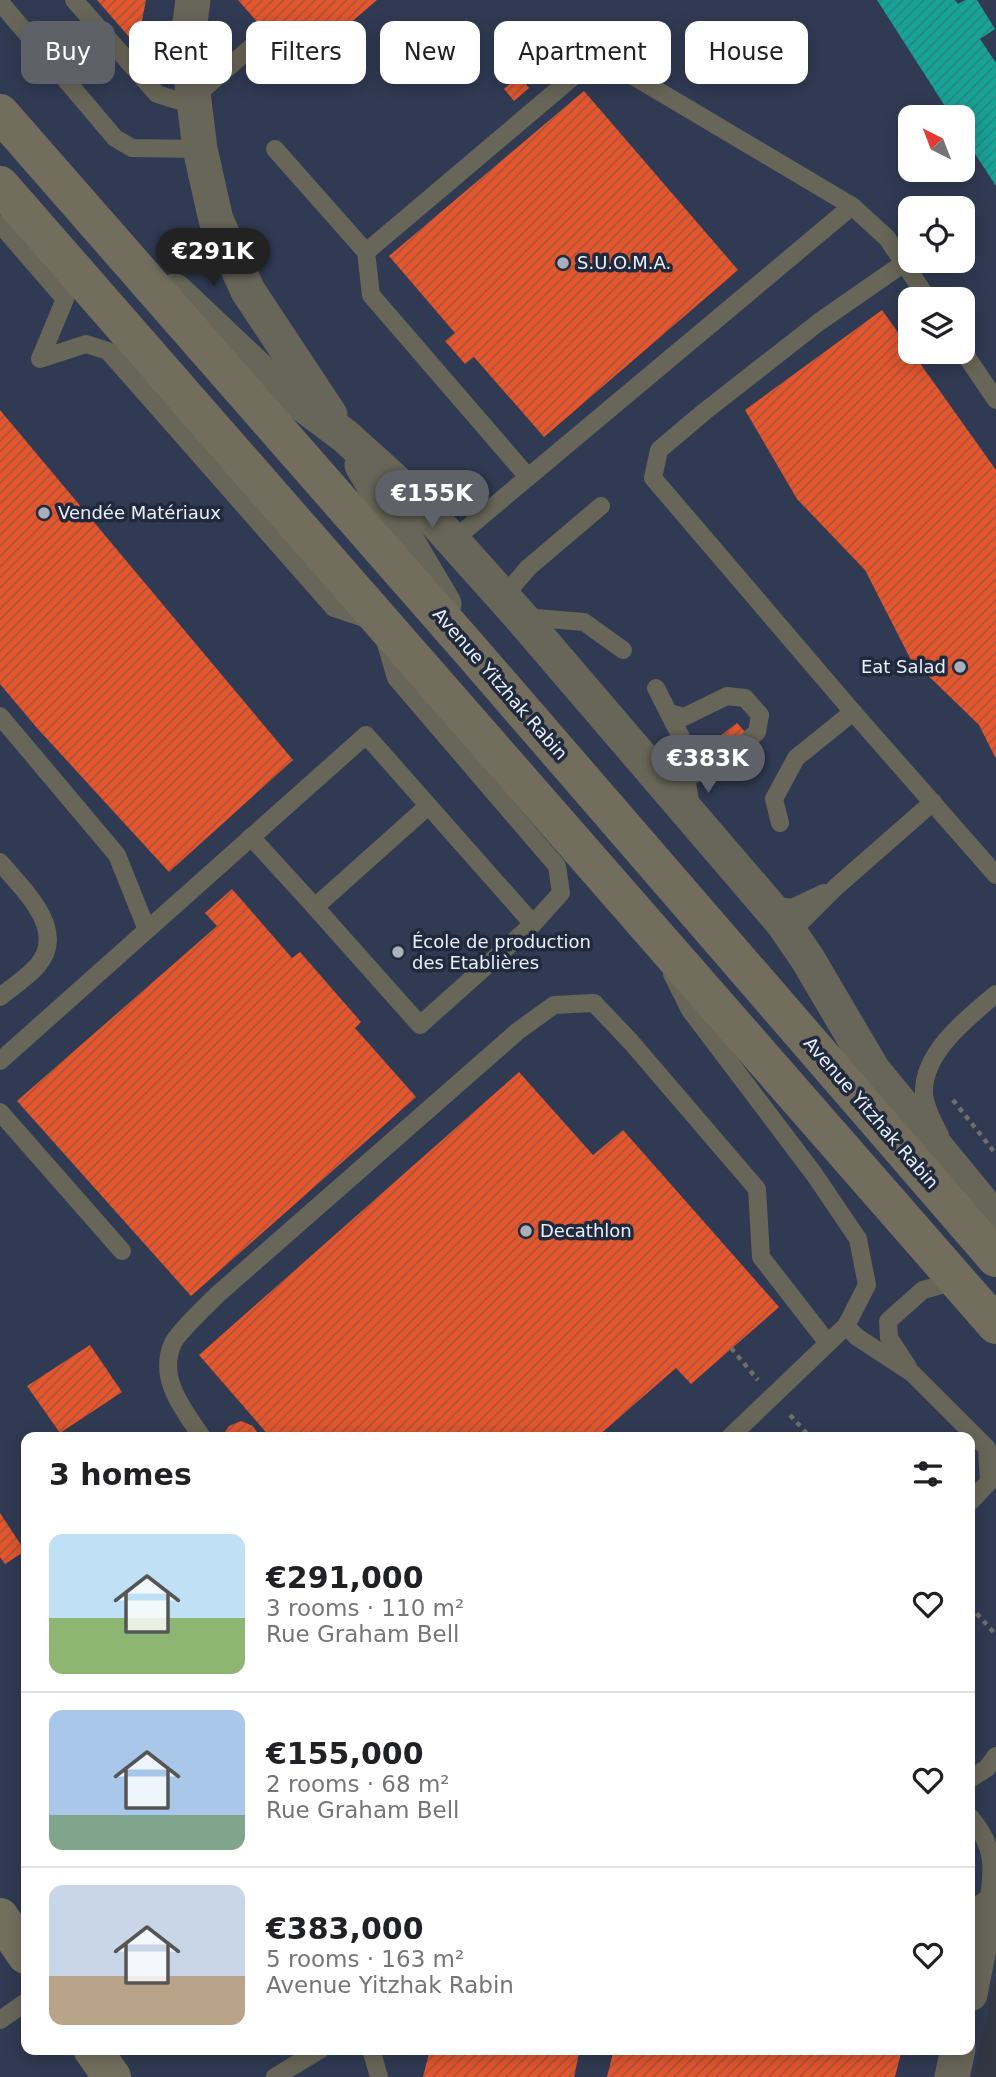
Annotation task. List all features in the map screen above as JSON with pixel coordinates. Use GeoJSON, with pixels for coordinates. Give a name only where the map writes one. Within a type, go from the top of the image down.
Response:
{"type":"FeatureCollection","features":[{"type":"Feature","properties":{"kind":"main road","name":"Avenue Yitzhak Rabin"},"geometry":{"type":"LineString","coordinates":[[0,113],[472,652],[996,1258]]}},
{"type":"Feature","properties":{"kind":"main road"},"geometry":{"type":"LineString","coordinates":[[0,185],[996,1325]]}},
{"type":"Feature","properties":{"kind":"street"},"geometry":{"type":"LineString","coordinates":[[193,0],[187,45],[200,149],[216,220],[248,291],[345,436],[472,652]]}},
{"type":"Feature","properties":{"kind":"street"},"geometry":{"type":"LineString","coordinates":[[53,174],[267,377],[345,436],[419,503],[783,923],[807,958],[873,1070],[996,1220]]}},
{"type":"Feature","properties":{"kind":"street"},"geometry":{"type":"LineString","coordinates":[[975,1969],[987,1909]]}},
{"type":"Feature","properties":{"kind":"street"},"geometry":{"type":"LineString","coordinates":[[0,1917],[21,1948]]}},
{"type":"Feature","properties":{"kind":"street"},"geometry":{"type":"LineString","coordinates":[[96,2055],[112,2077]]}},
{"type":"Feature","properties":{"kind":"street"},"geometry":{"type":"LineString","coordinates":[[952,2077],[957,2055]]}},
{"type":"Feature","properties":{"kind":"lane"},"geometry":{"type":"LineString","coordinates":[[74,0],[157,94],[176,100],[193,98],[246,52]]}},
{"type":"Feature","properties":{"kind":"lane"},"geometry":{"type":"LineString","coordinates":[[0,2],[115,138],[132,148],[200,149]]}},
{"type":"Feature","properties":{"kind":"lane"},"geometry":{"type":"LineString","coordinates":[[366,252],[580,71],[618,67],[852,206],[887,238],[898,254]]}},
{"type":"Feature","properties":{"kind":"lane"},"geometry":{"type":"LineString","coordinates":[[275,149],[366,252],[371,295],[528,477]]}},
{"type":"Feature","properties":{"kind":"lane"},"geometry":{"type":"LineString","coordinates":[[452,541],[852,206]]}},
{"type":"Feature","properties":{"kind":"lane"},"geometry":{"type":"LineString","coordinates":[[0,224],[65,299],[40,359],[86,344],[108,351],[334,608],[381,624],[396,678],[558,866],[561,893],[533,924],[420,1025],[251,837]]}},
{"type":"Feature","properties":{"kind":"lane"},"geometry":{"type":"LineString","coordinates":[[898,267],[819,322],[659,450],[653,478],[996,875]]}},
{"type":"Feature","properties":{"kind":"lane"},"geometry":{"type":"LineString","coordinates":[[972,364],[993,392]]}},
{"type":"Feature","properties":{"kind":"lane"},"geometry":{"type":"LineString","coordinates":[[601,506],[528,568],[511,607],[584,622],[623,650]]}},
{"type":"Feature","properties":{"kind":"lane"},"geometry":{"type":"LineString","coordinates":[[656,688],[685,745],[686,778],[693,820]]}},
{"type":"Feature","properties":{"kind":"lane"},"geometry":{"type":"LineString","coordinates":[[669,713],[684,717],[727,696],[745,698],[760,715],[757,732],[749,738]]}},
{"type":"Feature","properties":{"kind":"lane"},"geometry":{"type":"LineString","coordinates":[[780,823],[774,799],[796,758],[853,712]]}},
{"type":"Feature","properties":{"kind":"lane"},"geometry":{"type":"LineString","coordinates":[[0,716],[117,855],[146,930]]}},
{"type":"Feature","properties":{"kind":"lane"},"geometry":{"type":"LineString","coordinates":[[0,1061],[366,735],[533,924]]}},
{"type":"Feature","properties":{"kind":"lane"},"geometry":{"type":"LineString","coordinates":[[686,778],[717,765]]}},
{"type":"Feature","properties":{"kind":"lane"},"geometry":{"type":"LineString","coordinates":[[807,958],[796,927],[836,887],[933,802]]}},
{"type":"Feature","properties":{"kind":"lane"},"geometry":{"type":"LineString","coordinates":[[315,907],[428,806]]}},
{"type":"Feature","properties":{"kind":"lane"},"geometry":{"type":"LineString","coordinates":[[0,862],[44,917],[49,943],[39,964],[0,997]]}},
{"type":"Feature","properties":{"kind":"lane"},"geometry":{"type":"LineString","coordinates":[[754,890],[768,905],[792,908],[836,887]]}},
{"type":"Feature","properties":{"kind":"lane"},"geometry":{"type":"LineString","coordinates":[[651,933],[690,1010],[814,1174],[858,1239],[867,1285],[846,1326],[735,1432]]}},
{"type":"Feature","properties":{"kind":"lane"},"geometry":{"type":"LineString","coordinates":[[996,994],[949,1035],[928,1070],[924,1094],[938,1132],[996,1211]]}},
{"type":"Feature","properties":{"kind":"lane"},"geometry":{"type":"LineString","coordinates":[[199,1432],[182,1408],[166,1372],[173,1342],[217,1295],[518,1031],[554,1005],[594,1003],[631,1042],[757,1189],[761,1257],[827,1342]]}},
{"type":"Feature","properties":{"kind":"lane"},"geometry":{"type":"LineString","coordinates":[[0,1112],[122,1251]]}},
{"type":"Feature","properties":{"kind":"lane"},"geometry":{"type":"LineString","coordinates":[[956,1281],[923,1290],[888,1321],[889,1338],[912,1373],[971,1432]]}},
{"type":"Feature","properties":{"kind":"lane"},"geometry":{"type":"LineString","coordinates":[[846,1326],[857,1337],[912,1373]]}},
{"type":"Feature","properties":{"kind":"lane"},"geometry":{"type":"LineString","coordinates":[[975,1436],[987,1448],[989,1482],[975,1497]]}},
{"type":"Feature","properties":{"kind":"lane"},"geometry":{"type":"LineString","coordinates":[[975,1776],[987,1768],[996,1756]]}},
{"type":"Feature","properties":{"kind":"lane"},"geometry":{"type":"LineString","coordinates":[[975,1821],[983,1828],[996,1855],[987,1909]]}},
{"type":"Feature","properties":{"kind":"lane"},"geometry":{"type":"LineString","coordinates":[[0,2020],[21,2005]]}},
{"type":"Feature","properties":{"kind":"lane"},"geometry":{"type":"LineString","coordinates":[[275,2077],[311,2055]]}},
{"type":"Feature","properties":{"kind":"lane"},"geometry":{"type":"LineString","coordinates":[[374,2055],[379,2077]]}},
{"type":"Feature","properties":{"kind":"path"},"geometry":{"type":"LineString","coordinates":[[928,1070],[996,1153]]}},
{"type":"Feature","properties":{"kind":"path"},"geometry":{"type":"LineString","coordinates":[[975,1612],[996,1635]]}},
{"type":"Feature","properties":{"kind":"shaded area"},"geometry":{"type":"Polygon","coordinates":[[[0,0],[996,0],[996,1977],[973,2077],[0,2077],[0,0]]]}},
{"type":"Feature","properties":{"kind":"building: Shops"},"geometry":{"type":"Polygon","coordinates":[[[97,0],[146,0],[142,21],[129,21],[129,37],[97,0]]]}},
{"type":"Feature","properties":{"kind":"building: Shops"},"geometry":{"type":"Polygon","coordinates":[[[238,0],[377,0],[353,21],[257,21],[238,0]]]}},
{"type":"Feature","properties":{"kind":"building: Shops"},"geometry":{"type":"Polygon","coordinates":[[[510,84],[526,84],[529,88],[514,101],[504,89],[510,84]]]}},
{"type":"Feature","properties":{"kind":"building: Shops","name":"S.U.O.M.A."},"geometry":{"type":"Polygon","coordinates":[[[584,91],[738,270],[544,437],[474,357],[465,364],[445,341],[455,333],[389,256],[584,91]]]}},
{"type":"Feature","properties":{"kind":"building: Shops"},"geometry":{"type":"Polygon","coordinates":[[[882,310],[898,332],[898,364],[920,364],[996,470],[996,759],[979,725],[910,658],[865,570],[797,499],[745,410],[882,310]]]}},
{"type":"Feature","properties":{"kind":"building: Shops"},"geometry":{"type":"Polygon","coordinates":[[[0,410],[293,760],[169,872],[0,684],[0,410]]]}},
{"type":"Feature","properties":{"kind":"building: Shops"},"geometry":{"type":"Polygon","coordinates":[[[737,723],[757,745],[723,774],[703,749],[737,723]]]}},
{"type":"Feature","properties":{"kind":"building: Shops"},"geometry":{"type":"Polygon","coordinates":[[[232,889],[292,958],[300,952],[361,1022],[355,1028],[416,1097],[191,1296],[17,1101],[217,926],[205,913],[232,889]]]}},
{"type":"Feature","properties":{"kind":"building: Shops","name":"Decathlon"},"geometry":{"type":"Polygon","coordinates":[[[519,1072],[593,1155],[623,1130],[779,1307],[691,1384],[676,1368],[603,1432],[266,1432],[199,1355],[519,1072]]]}},
{"type":"Feature","properties":{"kind":"building: Shops"},"geometry":{"type":"Polygon","coordinates":[[[90,1345],[122,1392],[59,1432],[27,1386],[90,1345]]]}},
{"type":"Feature","properties":{"kind":"building: Shops"},"geometry":{"type":"Polygon","coordinates":[[[241,1421],[253,1426],[257,1432],[225,1432],[229,1426],[241,1421]]]}},
{"type":"Feature","properties":{"kind":"building: Shops"},"geometry":{"type":"Polygon","coordinates":[[[0,1513],[21,1545],[21,1554],[5,1564],[0,1557],[0,1513]]]}},
{"type":"Feature","properties":{"kind":"building: Shops"},"geometry":{"type":"Polygon","coordinates":[[[428,2055],[579,2055],[574,2077],[423,2077],[428,2055]]]}},
{"type":"Feature","properties":{"kind":"building: Shops"},"geometry":{"type":"Polygon","coordinates":[[[612,2055],[900,2055],[895,2077],[607,2077],[612,2055]]]}},
{"type":"Feature","properties":{"kind":"building: Public"},"geometry":{"type":"Polygon","coordinates":[[[877,0],[955,0],[958,4],[965,0],[977,0],[995,29],[980,39],[996,63],[996,186],[975,154],[975,105],[944,105],[877,0]]]}},
{"type":"Feature","properties":{"kind":"place","name":"S.U.O.M.A."},"geometry":{"type":"Point","coordinates":[563,263]}},
{"type":"Feature","properties":{"kind":"place","name":"Vendée Matériaux"},"geometry":{"type":"Point","coordinates":[44,513]}},
{"type":"Feature","properties":{"kind":"place","name":"Eat Salad"},"geometry":{"type":"Point","coordinates":[960,667]}},
{"type":"Feature","properties":{"kind":"place","name":"École de production des Etablières"},"geometry":{"type":"Point","coordinates":[398,952]}},
{"type":"Feature","properties":{"kind":"place","name":"Decathlon"},"geometry":{"type":"Point","coordinates":[526,1231]}}]}
